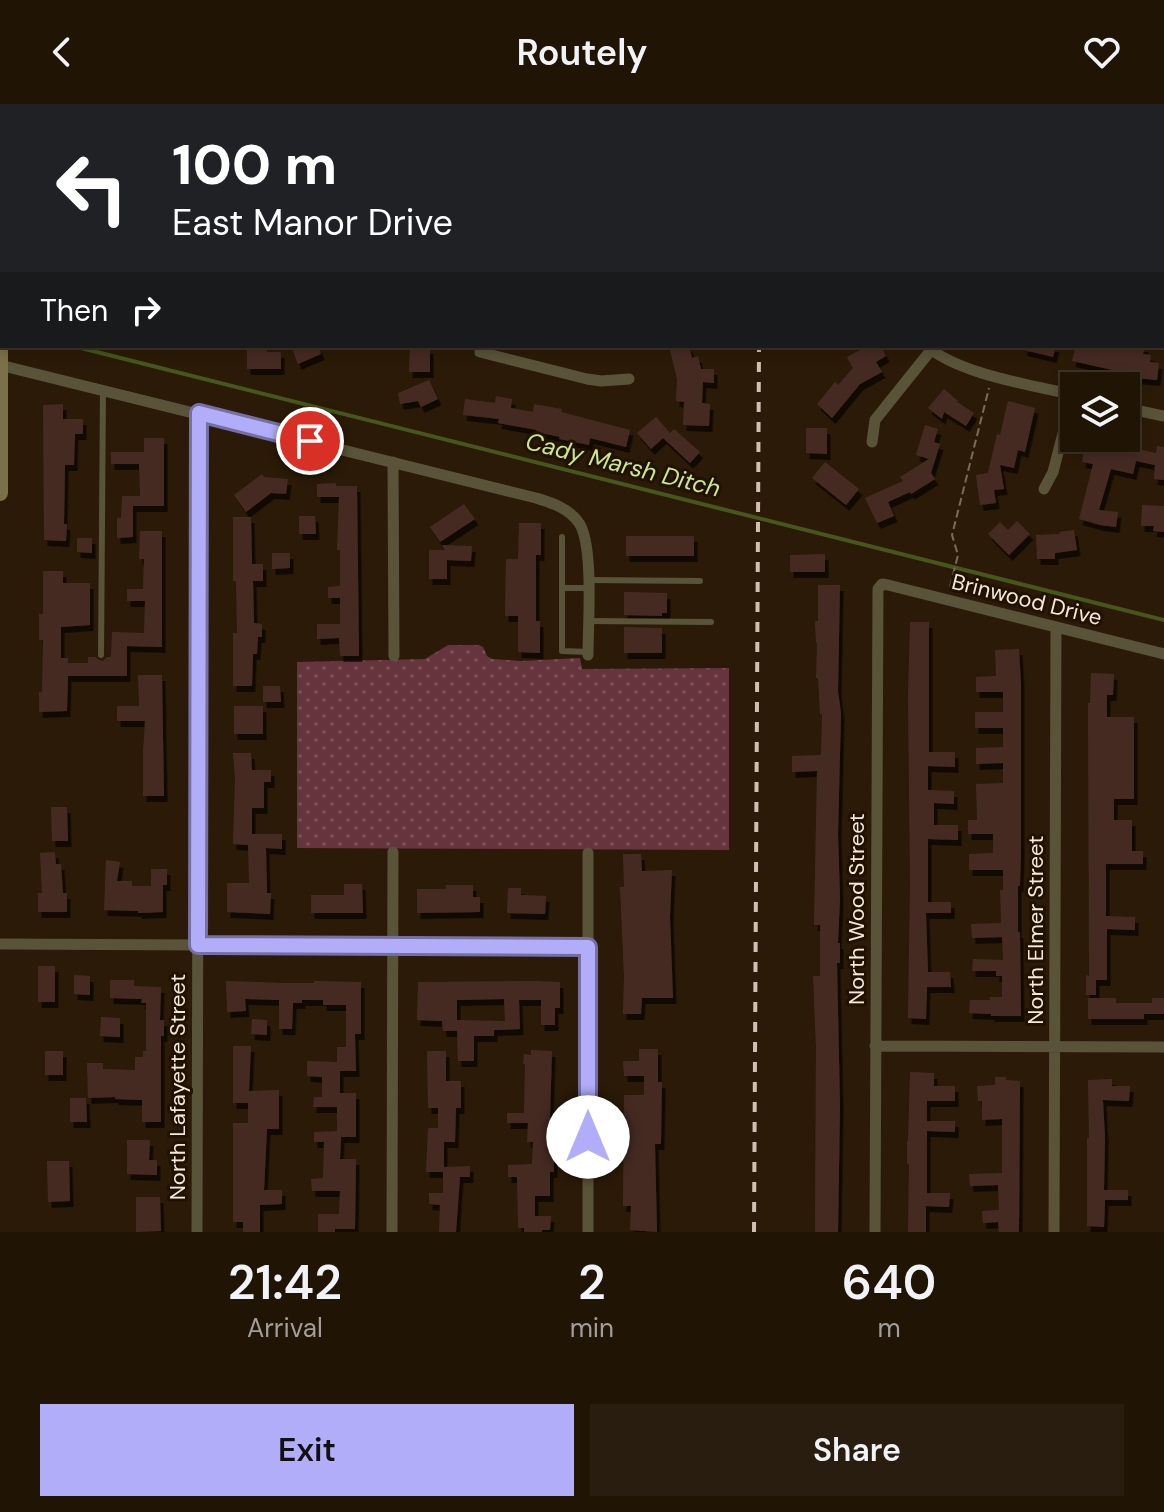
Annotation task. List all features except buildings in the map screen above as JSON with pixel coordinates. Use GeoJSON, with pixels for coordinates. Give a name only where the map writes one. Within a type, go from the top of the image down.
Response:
{"type":"FeatureCollection","features":[{"type":"Feature","properties":{"kind":"street"},"geometry":{"type":"LineString","coordinates":[[0,104],[0,129]]}},
{"type":"Feature","properties":{"kind":"street"},"geometry":{"type":"LineString","coordinates":[[0,260],[0,493]]}},
{"type":"Feature","properties":{"kind":"street"},"geometry":{"type":"LineString","coordinates":[[872,442],[875,420],[929,348],[950,362],[1060,392]]}},
{"type":"Feature","properties":{"kind":"street"},"geometry":{"type":"LineString","coordinates":[[480,349],[587,379],[629,379]]}},
{"type":"Feature","properties":{"kind":"street"},"geometry":{"type":"LineString","coordinates":[[0,365],[536,498],[562,508],[578,522],[587,540],[588,653]]}},
{"type":"Feature","properties":{"kind":"street"},"geometry":{"type":"LineString","coordinates":[[1140,411],[1164,416]]}},
{"type":"Feature","properties":{"kind":"street","name":"North Lafayette Street"},"geometry":{"type":"LineString","coordinates":[[197,1232],[199,413]]}},
{"type":"Feature","properties":{"kind":"street"},"geometry":{"type":"LineString","coordinates":[[1044,489],[1053,472],[1060,445]]}},
{"type":"Feature","properties":{"kind":"street"},"geometry":{"type":"LineString","coordinates":[[393,462],[394,656]]}},
{"type":"Feature","properties":{"kind":"street","name":"Brinwood Drive"},"geometry":{"type":"LineString","coordinates":[[880,586],[888,585],[1164,654]]}},
{"type":"Feature","properties":{"kind":"street","name":"North Wood Street"},"geometry":{"type":"LineString","coordinates":[[875,1232],[877,610],[880,586]]}},
{"type":"Feature","properties":{"kind":"street","name":"North Elmer Street"},"geometry":{"type":"LineString","coordinates":[[1054,1232],[1056,627]]}},
{"type":"Feature","properties":{"kind":"street"},"geometry":{"type":"LineString","coordinates":[[392,1232],[393,852]]}},
{"type":"Feature","properties":{"kind":"street"},"geometry":{"type":"LineString","coordinates":[[588,853],[588,1232]]}},
{"type":"Feature","properties":{"kind":"street"},"geometry":{"type":"LineString","coordinates":[[0,944],[588,947]]}},
{"type":"Feature","properties":{"kind":"street"},"geometry":{"type":"LineString","coordinates":[[875,1046],[1164,1047]]}},
{"type":"Feature","properties":{"kind":"lane"},"geometry":{"type":"LineString","coordinates":[[101,655],[103,389]]}},
{"type":"Feature","properties":{"kind":"lane"},"geometry":{"type":"LineString","coordinates":[[562,537],[562,651],[588,653]]}},
{"type":"Feature","properties":{"kind":"lane"},"geometry":{"type":"LineString","coordinates":[[562,588],[588,584],[700,581]]}},
{"type":"Feature","properties":{"kind":"lane"},"geometry":{"type":"LineString","coordinates":[[588,621],[711,622]]}},
{"type":"Feature","properties":{"kind":"path"},"geometry":{"type":"LineString","coordinates":[[953,576],[958,555],[952,535],[992,375]]}},
{"type":"Feature","properties":{"kind":"shaded area"},"geometry":{"type":"Polygon","coordinates":[[[448,645],[479,645],[492,659],[580,658],[582,669],[729,668],[729,850],[297,848],[297,662],[425,659],[448,645]]]}},
{"type":"Feature","properties":{"kind":"waterway","name":"Cady Marsh Ditch"},"geometry":{"type":"LineString","coordinates":[[81,348],[1164,620]]}},
{"type":"Feature","properties":{"kind":"railway"},"geometry":{"type":"LineString","coordinates":[[754,1232],[759,348]]}},
{"type":"Feature","properties":{"kind":"route"},"geometry":{"type":"LineString","coordinates":[[310,441],[199,413],[198,945],[588,947],[588,1137]]}}]}
